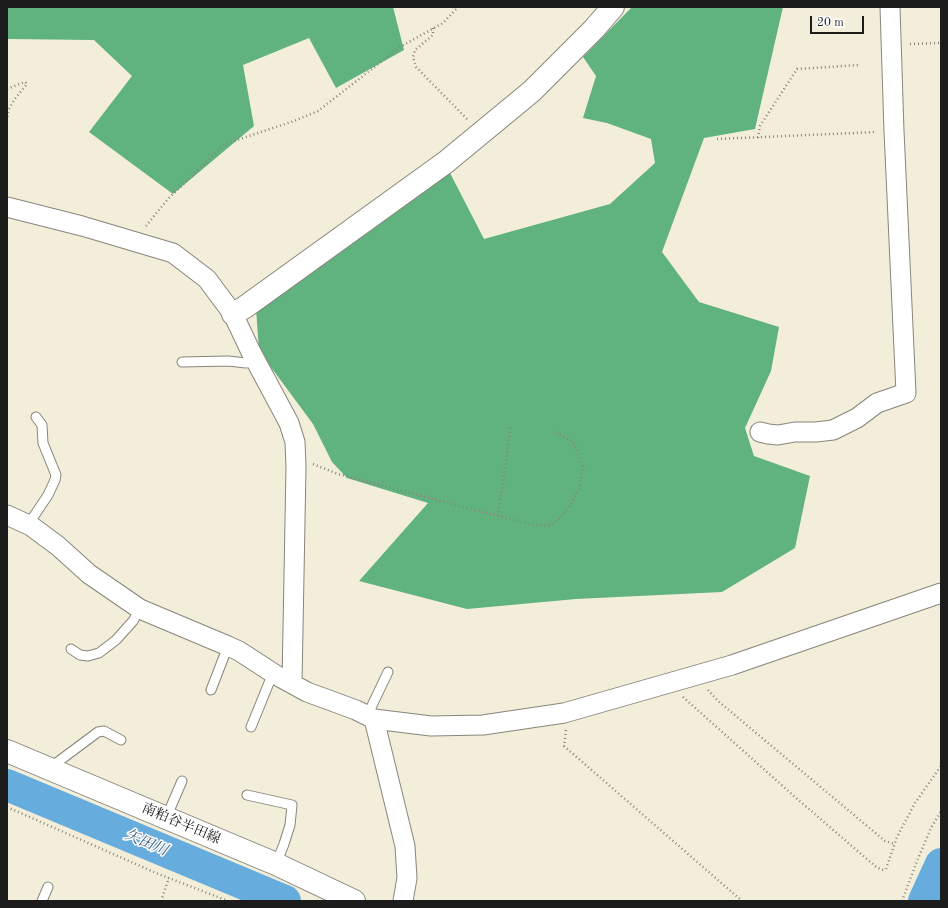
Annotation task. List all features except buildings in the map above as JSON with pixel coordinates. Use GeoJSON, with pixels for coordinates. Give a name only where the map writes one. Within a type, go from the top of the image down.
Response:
{"type":"FeatureCollection","features":[{"type":"Feature","properties":{"kind":"street"},"geometry":{"type":"LineString","coordinates":[[233,314],[245,307],[446,162],[532,91],[594,29],[613,7]]}},
{"type":"Feature","properties":{"kind":"street"},"geometry":{"type":"LineString","coordinates":[[760,432],[778,435],[795,432],[833,430],[857,418],[877,403],[906,393],[890,7]]}},
{"type":"Feature","properties":{"kind":"street"},"geometry":{"type":"LineString","coordinates":[[7,207],[135,241],[172,253],[207,278],[233,314],[255,361],[289,423],[295,442],[292,683]]}},
{"type":"Feature","properties":{"kind":"street"},"geometry":{"type":"LineString","coordinates":[[7,515],[28,525],[58,546],[89,574],[140,609],[239,651],[273,673],[307,692],[356,710],[370,718],[431,726],[483,726],[564,713],[747,660],[941,593]]}},
{"type":"Feature","properties":{"kind":"street"},"geometry":{"type":"LineString","coordinates":[[370,718],[405,846],[407,878],[403,901]]}},
{"type":"Feature","properties":{"kind":"street","name":"南粕谷半田線"},"geometry":{"type":"LineString","coordinates":[[7,751],[276,864],[354,901]]}},
{"type":"Feature","properties":{"kind":"lane"},"geometry":{"type":"LineString","coordinates":[[182,362],[228,361],[246,363],[255,361]]}},
{"type":"Feature","properties":{"kind":"lane"},"geometry":{"type":"LineString","coordinates":[[28,525],[48,495],[56,475],[43,443],[42,425],[36,417]]}},
{"type":"Feature","properties":{"kind":"lane"},"geometry":{"type":"LineString","coordinates":[[71,649],[80,655],[88,656],[99,653],[116,640],[133,621],[140,609]]}},
{"type":"Feature","properties":{"kind":"lane"},"geometry":{"type":"LineString","coordinates":[[211,690],[228,646]]}},
{"type":"Feature","properties":{"kind":"lane"},"geometry":{"type":"LineString","coordinates":[[370,718],[388,672]]}},
{"type":"Feature","properties":{"kind":"lane"},"geometry":{"type":"LineString","coordinates":[[251,727],[273,673]]}},
{"type":"Feature","properties":{"kind":"lane"},"geometry":{"type":"LineString","coordinates":[[51,770],[55,764],[98,732],[104,731],[121,740]]}},
{"type":"Feature","properties":{"kind":"lane"},"geometry":{"type":"LineString","coordinates":[[166,818],[182,781]]}},
{"type":"Feature","properties":{"kind":"lane"},"geometry":{"type":"LineString","coordinates":[[247,795],[292,805],[290,824],[276,864]]}},
{"type":"Feature","properties":{"kind":"lane"},"geometry":{"type":"LineString","coordinates":[[42,901],[48,887]]}},
{"type":"Feature","properties":{"kind":"path"},"geometry":{"type":"LineString","coordinates":[[452,7],[455,10]]}},
{"type":"Feature","properties":{"kind":"path"},"geometry":{"type":"LineString","coordinates":[[135,241],[167,200],[225,144],[294,121],[318,111],[400,46],[443,23],[458,7]]}},
{"type":"Feature","properties":{"kind":"path"},"geometry":{"type":"LineString","coordinates":[[433,28],[433,35],[415,50],[413,57],[416,67],[481,133]]}},
{"type":"Feature","properties":{"kind":"path"},"geometry":{"type":"LineString","coordinates":[[891,45],[941,43]]}},
{"type":"Feature","properties":{"kind":"path"},"geometry":{"type":"LineString","coordinates":[[758,138],[760,126],[797,69],[859,64]]}},
{"type":"Feature","properties":{"kind":"path"},"geometry":{"type":"LineString","coordinates":[[7,89],[25,82],[27,84],[14,100],[9,109],[7,118]]}},
{"type":"Feature","properties":{"kind":"path"},"geometry":{"type":"LineString","coordinates":[[717,139],[894,131]]}},
{"type":"Feature","properties":{"kind":"path"},"geometry":{"type":"LineString","coordinates":[[498,516],[512,426]]}},
{"type":"Feature","properties":{"kind":"path"},"geometry":{"type":"LineString","coordinates":[[295,460],[305,461],[338,474],[498,516],[533,525],[547,526],[558,520],[569,507],[579,489],[584,466],[573,442],[554,431]]}},
{"type":"Feature","properties":{"kind":"path"},"geometry":{"type":"LineString","coordinates":[[700,674],[705,686],[718,701],[885,841],[895,844]]}},
{"type":"Feature","properties":{"kind":"path"},"geometry":{"type":"LineString","coordinates":[[672,682],[681,695],[875,866],[882,870],[886,869],[900,830],[915,803],[941,766]]}},
{"type":"Feature","properties":{"kind":"path"},"geometry":{"type":"LineString","coordinates":[[564,713],[567,721],[564,746],[742,901]]}},
{"type":"Feature","properties":{"kind":"path"},"geometry":{"type":"LineString","coordinates":[[7,807],[86,843],[228,901]]}},
{"type":"Feature","properties":{"kind":"path"},"geometry":{"type":"LineString","coordinates":[[902,901],[916,861],[931,828],[941,811]]}},
{"type":"Feature","properties":{"kind":"path"},"geometry":{"type":"LineString","coordinates":[[161,901],[169,878]]}},
{"type":"Feature","properties":{"kind":"green space"},"geometry":{"type":"Polygon","coordinates":[[[7,7],[393,7],[404,50],[336,88],[309,38],[243,65],[254,126],[173,194],[89,132],[132,76],[94,40],[7,39],[7,7]]]}},
{"type":"Feature","properties":{"kind":"green space"},"geometry":{"type":"Polygon","coordinates":[[[632,7],[783,7],[755,129],[704,138],[662,252],[699,302],[779,327],[771,371],[745,428],[754,456],[810,476],[795,548],[722,592],[576,599],[467,609],[359,581],[428,503],[347,478],[332,462],[313,424],[259,351],[256,308],[450,173],[484,239],[610,204],[655,163],[651,139],[607,123],[583,118],[596,76],[583,57],[632,7]]]}},
{"type":"Feature","properties":{"kind":"waterway","name":"矢田川"},"geometry":{"type":"LineString","coordinates":[[7,785],[285,901]]}},
{"type":"Feature","properties":{"kind":"waterway","name":"矢田川"},"geometry":{"type":"LineString","coordinates":[[924,901],[941,864]]}}]}
